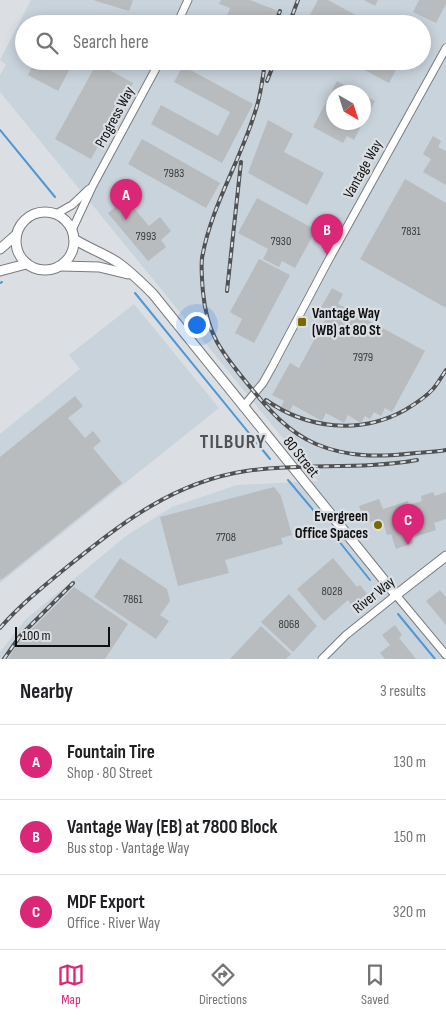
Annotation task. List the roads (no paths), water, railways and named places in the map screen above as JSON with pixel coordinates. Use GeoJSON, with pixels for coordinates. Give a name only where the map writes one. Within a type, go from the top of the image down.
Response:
{"type":"FeatureCollection","features":[{"type":"Feature","properties":{"kind":"street"},"geometry":{"type":"LineString","coordinates":[[181,15],[188,0]]}},
{"type":"Feature","properties":{"kind":"street","name":"Vantage Way"},"geometry":{"type":"LineString","coordinates":[[243,407],[263,383],[446,48]]}},
{"type":"Feature","properties":{"kind":"street","name":"Progress Way"},"geometry":{"type":"LineString","coordinates":[[73,234],[93,185],[155,70]]}},
{"type":"Feature","properties":{"kind":"street","name":"Progress Way"},"geometry":{"type":"LineString","coordinates":[[56,214],[72,205],[93,185]]}},
{"type":"Feature","properties":{"kind":"street"},"geometry":{"type":"LineString","coordinates":[[43,212],[56,214],[63,218],[73,234],[71,254],[61,266],[55,269],[40,270],[26,264],[17,252],[16,235],[20,225],[34,214],[43,212]]}},
{"type":"Feature","properties":{"kind":"street","name":"80 Street"},"geometry":{"type":"LineString","coordinates":[[73,234],[86,247],[115,261],[135,276],[153,294],[396,595],[446,654]]}},
{"type":"Feature","properties":{"kind":"street"},"geometry":{"type":"LineString","coordinates":[[0,249],[16,235]]}},
{"type":"Feature","properties":{"kind":"street"},"geometry":{"type":"LineString","coordinates":[[0,271],[26,264]]}},
{"type":"Feature","properties":{"kind":"street"},"geometry":{"type":"LineString","coordinates":[[61,266],[99,267],[135,276]]}},
{"type":"Feature","properties":{"kind":"street","name":"River Way"},"geometry":{"type":"LineString","coordinates":[[322,659],[346,635],[446,556]]}},
{"type":"Feature","properties":{"kind":"waterway"},"geometry":{"type":"LineString","coordinates":[[0,130],[55,197]]}},
{"type":"Feature","properties":{"kind":"waterway"},"geometry":{"type":"LineString","coordinates":[[135,293],[270,459]]}},
{"type":"Feature","properties":{"kind":"waterway"},"geometry":{"type":"LineString","coordinates":[[288,480],[314,511]]}},
{"type":"Feature","properties":{"kind":"waterway"},"geometry":{"type":"LineString","coordinates":[[338,540],[370,580]]}},
{"type":"Feature","properties":{"kind":"waterway"},"geometry":{"type":"LineString","coordinates":[[398,614],[435,659]]}},
{"type":"Feature","properties":{"kind":"railway"},"geometry":{"type":"LineString","coordinates":[[292,15],[298,0]]}},
{"type":"Feature","properties":{"kind":"railway"},"geometry":{"type":"LineString","coordinates":[[278,15],[280,11]]}},
{"type":"Feature","properties":{"kind":"railway"},"geometry":{"type":"LineString","coordinates":[[264,70],[261,91],[250,128],[219,201],[206,239],[202,258],[205,308],[208,321],[218,344],[241,376],[280,420],[316,444],[341,452],[365,455],[390,455],[446,450]]}},
{"type":"Feature","properties":{"kind":"railway"},"geometry":{"type":"LineString","coordinates":[[267,81],[271,70]]}},
{"type":"Feature","properties":{"kind":"railway"},"geometry":{"type":"LineString","coordinates":[[227,291],[241,162]]}},
{"type":"Feature","properties":{"kind":"railway"},"geometry":{"type":"LineString","coordinates":[[266,400],[282,410],[316,422],[334,425],[370,423],[388,418],[420,401],[433,389],[446,370]]}},
{"type":"Feature","properties":{"kind":"railway"},"geometry":{"type":"LineString","coordinates":[[0,628],[41,589],[108,535],[150,506],[196,484],[220,476],[246,471],[289,467],[375,465],[417,460]]}},
{"type":"Feature","properties":{"kind":"railway"},"geometry":{"type":"LineString","coordinates":[[4,659],[20,636],[73,583]]}},
{"type":"Feature","properties":{"kind":"place","name":"Fountain Tire"},"geometry":{"type":"Point","coordinates":[126,220]}},
{"type":"Feature","properties":{"kind":"place","name":"Vantage Way (EB) at 7800 Block"},"geometry":{"type":"Point","coordinates":[327,255]}},
{"type":"Feature","properties":{"kind":"place","name":"Vantage Way (WB) at 80 St"},"geometry":{"type":"Point","coordinates":[302,322]}},
{"type":"Feature","properties":{"kind":"place","name":"Evergreen Office Spaces"},"geometry":{"type":"Point","coordinates":[378,525]}},
{"type":"Feature","properties":{"kind":"place","name":"MDF Export"},"geometry":{"type":"Point","coordinates":[408,545]}},
{"type":"Feature","properties":{"kind":"district","name":"TILBURY"},"geometry":{"type":"Point","coordinates":[233,442]}}]}
